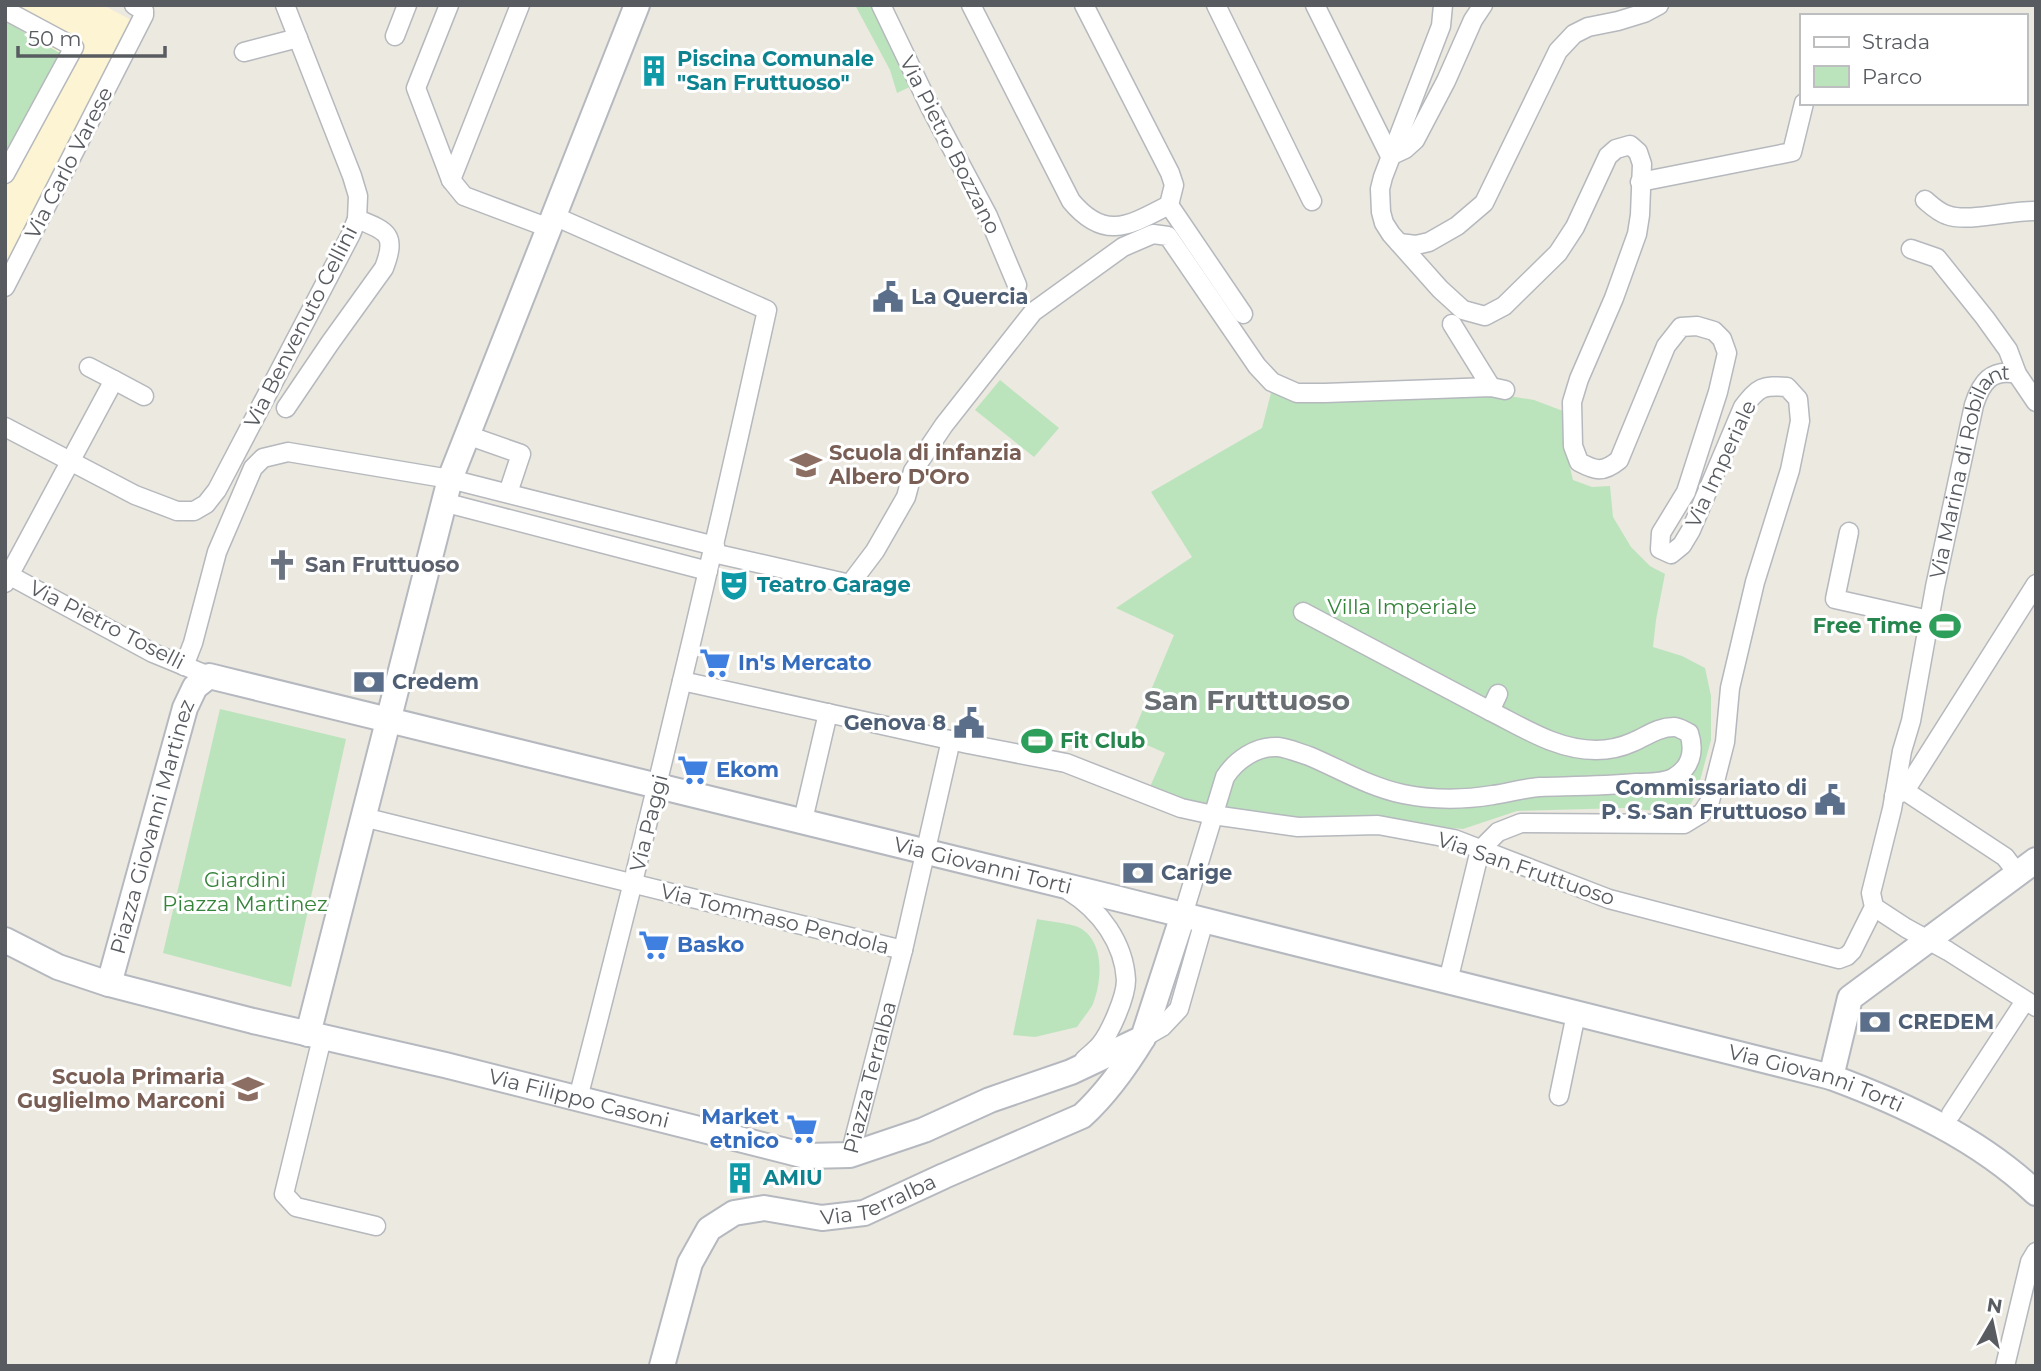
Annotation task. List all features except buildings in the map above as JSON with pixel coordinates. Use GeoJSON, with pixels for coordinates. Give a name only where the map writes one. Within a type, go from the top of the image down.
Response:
{"type":"FeatureCollection","features":[{"type":"Feature","properties":{"kind":"street","name":"Via Carlo Varese"},"geometry":{"type":"LineString","coordinates":[[5,287],[144,15],[144,11],[134,5]]}},
{"type":"Feature","properties":{"kind":"street","name":"Via Benvenuto Cellini"},"geometry":{"type":"LineString","coordinates":[[71,461],[165,508],[194,511],[206,504],[217,490],[336,264],[357,219],[358,196],[285,5]]}},
{"type":"Feature","properties":{"kind":"street"},"geometry":{"type":"LineString","coordinates":[[395,36],[407,5]]}},
{"type":"Feature","properties":{"kind":"street"},"geometry":{"type":"LineString","coordinates":[[449,5],[416,88],[451,180],[464,196],[552,222]]}},
{"type":"Feature","properties":{"kind":"street"},"geometry":{"type":"LineString","coordinates":[[451,180],[520,5]]}},
{"type":"Feature","properties":{"kind":"street"},"geometry":{"type":"LineString","coordinates":[[376,1226],[296,1207],[284,1194],[315,1036],[363,817],[446,491],[637,5]]}},
{"type":"Feature","properties":{"kind":"street","name":"Via Pietro Bozzano"},"geometry":{"type":"LineString","coordinates":[[881,5],[930,107],[988,216],[1017,285]]}},
{"type":"Feature","properties":{"kind":"street"},"geometry":{"type":"LineString","coordinates":[[971,5],[1072,201],[1082,214],[1096,223],[1114,227],[1132,223],[1169,205]]}},
{"type":"Feature","properties":{"kind":"street"},"geometry":{"type":"LineString","coordinates":[[1084,5],[1170,173],[1174,185],[1169,205],[1243,314]]}},
{"type":"Feature","properties":{"kind":"street"},"geometry":{"type":"LineString","coordinates":[[1216,5],[1312,201]]}},
{"type":"Feature","properties":{"kind":"street"},"geometry":{"type":"LineString","coordinates":[[1315,5],[1390,156],[1405,149],[1415,140],[1473,20],[1483,5]]}},
{"type":"Feature","properties":{"kind":"street","name":"Via Imperiale"},"geometry":{"type":"LineString","coordinates":[[1443,5],[1441,26],[1390,156],[1380,189],[1380,202],[1384,222],[1399,243],[1440,289],[1463,310],[1485,316],[1504,306],[1558,253],[1575,227],[1608,156],[1616,149],[1630,145],[1638,152],[1642,164],[1637,234],[1572,402],[1573,446],[1579,462],[1593,470],[1609,468],[1619,460],[1666,346],[1681,327],[1697,326],[1714,331],[1722,339],[1727,353],[1725,369],[1700,452],[1686,492],[1661,533],[1660,549],[1671,554],[1682,545],[1744,407],[1756,390],[1768,386],[1787,387],[1798,399],[1800,421],[1790,470],[1749,608],[1730,688],[1725,742],[1710,801],[1702,813],[1684,824],[1521,823],[1498,832],[1480,850]]}},
{"type":"Feature","properties":{"kind":"street"},"geometry":{"type":"LineString","coordinates":[[1399,243],[1416,245],[1429,242],[1457,226],[1484,203],[1558,51],[1574,34],[1588,27],[1644,13],[1658,5]]}},
{"type":"Feature","properties":{"kind":"street"},"geometry":{"type":"LineString","coordinates":[[5,9],[74,47],[13,140],[5,174]]}},
{"type":"Feature","properties":{"kind":"street"},"geometry":{"type":"LineString","coordinates":[[244,52],[298,38]]}},
{"type":"Feature","properties":{"kind":"street"},"geometry":{"type":"LineString","coordinates":[[1640,182],[1792,152],[1804,105]]}},
{"type":"Feature","properties":{"kind":"street"},"geometry":{"type":"LineString","coordinates":[[1925,200],[1935,210],[1950,217],[1968,218],[2036,211]]}},
{"type":"Feature","properties":{"kind":"street"},"geometry":{"type":"LineString","coordinates":[[286,408],[384,268],[389,256],[390,240],[383,230],[357,219]]}},
{"type":"Feature","properties":{"kind":"street","name":"Via Paggi"},"geometry":{"type":"LineString","coordinates":[[552,222],[767,310],[714,549],[634,884],[578,1098]]}},
{"type":"Feature","properties":{"kind":"street"},"geometry":{"type":"LineString","coordinates":[[1114,227],[1123,247]]}},
{"type":"Feature","properties":{"kind":"street"},"geometry":{"type":"LineString","coordinates":[[446,491],[508,493],[850,584],[875,551],[906,497],[913,471],[944,425],[1033,312],[1123,247],[1153,234],[1168,236],[1257,366],[1272,382],[1297,393],[1498,388],[1452,324]]}},
{"type":"Feature","properties":{"kind":"street"},"geometry":{"type":"LineString","coordinates":[[1425,272],[1422,253],[1429,242]]}},
{"type":"Feature","properties":{"kind":"street"},"geometry":{"type":"LineString","coordinates":[[1911,249],[1937,258],[1986,318],[2008,350],[2017,374]]}},
{"type":"Feature","properties":{"kind":"street"},"geometry":{"type":"LineString","coordinates":[[89,367],[144,396]]}},
{"type":"Feature","properties":{"kind":"street","name":"Via Marina di Robilant"},"geometry":{"type":"LineString","coordinates":[[1852,951],[1874,907],[1871,893],[1900,793],[1898,768],[1911,721],[1929,620],[1976,397],[1982,384],[1989,378],[2007,372],[2017,374],[2036,402]]}},
{"type":"Feature","properties":{"kind":"street"},"geometry":{"type":"LineString","coordinates":[[7,577],[114,380]]}},
{"type":"Feature","properties":{"kind":"street"},"geometry":{"type":"LineString","coordinates":[[5,427],[71,461]]}},
{"type":"Feature","properties":{"kind":"street"},"geometry":{"type":"LineString","coordinates":[[467,435],[521,454],[508,493]]}},
{"type":"Feature","properties":{"kind":"street"},"geometry":{"type":"LineString","coordinates":[[184,666],[217,552],[253,468],[263,458],[288,452],[446,491],[708,571]]}},
{"type":"Feature","properties":{"kind":"street","name":"Via Marina di Robilant"},"geometry":{"type":"LineString","coordinates":[[1849,532],[1835,599],[1929,620]]}},
{"type":"Feature","properties":{"kind":"street","name":"Via Pietro Toselli"},"geometry":{"type":"LineString","coordinates":[[7,577],[153,653],[209,676]]}},
{"type":"Feature","properties":{"kind":"street"},"geometry":{"type":"LineString","coordinates":[[1831,1077],[1850,998],[2027,867],[2005,857],[1900,793],[2036,584]]}},
{"type":"Feature","properties":{"kind":"street"},"geometry":{"type":"LineString","coordinates":[[1143,1038],[1193,918],[1213,815],[1225,777],[1232,766],[1244,756],[1278,747],[1323,762],[1391,791],[1423,798],[1456,799],[1537,787],[1629,784],[1672,779],[1686,767],[1693,751],[1689,733],[1676,727],[1654,730],[1633,742],[1614,748],[1572,748],[1527,731],[1303,612]]}},
{"type":"Feature","properties":{"kind":"street","name":"Piazza Giovanni Martinez"},"geometry":{"type":"LineString","coordinates":[[315,1036],[109,984],[185,708],[195,687],[209,676],[387,720]]}},
{"type":"Feature","properties":{"kind":"street","name":"Via San Fruttuoso"},"geometry":{"type":"LineString","coordinates":[[682,681],[1066,763],[1181,808],[1213,815],[1298,827],[1378,825],[1454,839],[1609,899],[1830,958],[1839,959],[1852,951]]}},
{"type":"Feature","properties":{"kind":"street"},"geometry":{"type":"LineString","coordinates":[[1490,711],[1498,694]]}},
{"type":"Feature","properties":{"kind":"street"},"geometry":{"type":"LineString","coordinates":[[803,820],[828,713]]}},
{"type":"Feature","properties":{"kind":"street","name":"Via Giovanni Torti"},"geometry":{"type":"LineString","coordinates":[[387,720],[803,820],[1831,1077],[1893,1102],[1942,1127],[2000,1163],[2036,1193]]}},
{"type":"Feature","properties":{"kind":"street","name":"Piazza Terralba"},"geometry":{"type":"LineString","coordinates":[[850,1156],[903,950],[951,740]]}},
{"type":"Feature","properties":{"kind":"street","name":"Via Tommaso Pendola"},"geometry":{"type":"LineString","coordinates":[[363,817],[903,950]]}},
{"type":"Feature","properties":{"kind":"street"},"geometry":{"type":"LineString","coordinates":[[1448,981],[1480,850]]}},
{"type":"Feature","properties":{"kind":"street","name":"Piazza Terralba"},"geometry":{"type":"LineString","coordinates":[[1059,885],[1082,898],[1115,938],[1126,982],[1119,1006],[1100,1045],[1071,1072]]}},
{"type":"Feature","properties":{"kind":"street"},"geometry":{"type":"LineString","coordinates":[[1874,907],[2031,1004],[1951,1114]]}},
{"type":"Feature","properties":{"kind":"street"},"geometry":{"type":"LineString","coordinates":[[5,940],[58,967],[109,984]]}},
{"type":"Feature","properties":{"kind":"street"},"geometry":{"type":"LineString","coordinates":[[1559,1096],[1576,1014]]}},
{"type":"Feature","properties":{"kind":"street","name":"Via Filippo Casoni"},"geometry":{"type":"LineString","coordinates":[[315,1036],[578,1098],[806,1156],[850,1156]]}},
{"type":"Feature","properties":{"kind":"street","name":"Piazza Terralba"},"geometry":{"type":"LineString","coordinates":[[850,1156],[924,1130],[990,1100],[1071,1072],[1143,1038]]}},
{"type":"Feature","properties":{"kind":"street","name":"Via Terralba"},"geometry":{"type":"LineString","coordinates":[[662,1366],[690,1263],[709,1230],[734,1213],[764,1208],[822,1218],[864,1213],[1082,1116],[1113,1082],[1143,1038]]}},
{"type":"Feature","properties":{"kind":"street"},"geometry":{"type":"LineString","coordinates":[[2005,1366],[2030,1262],[2036,1252]]}},
{"type":"Feature","properties":{"kind":"shaded area"},"geometry":{"type":"Polygon","coordinates":[[[5,5],[103,5],[135,22],[5,275],[5,5]]]}},
{"type":"Feature","properties":{"kind":"green space"},"geometry":{"type":"Polygon","coordinates":[[[855,5],[874,5],[914,85],[897,93],[890,70],[855,5]]]}},
{"type":"Feature","properties":{"kind":"green space"},"geometry":{"type":"Polygon","coordinates":[[[5,21],[60,53],[5,159],[5,21]]]}},
{"type":"Feature","properties":{"kind":"green space"},"geometry":{"type":"Polygon","coordinates":[[[1000,380],[1059,428],[1034,457],[975,410],[1000,380]]]}},
{"type":"Feature","properties":{"kind":"green space","name":"Villa Imperiale"},"geometry":{"type":"Polygon","coordinates":[[[1272,389],[1491,393],[1534,400],[1563,411],[1565,447],[1573,480],[1592,487],[1610,486],[1613,517],[1631,547],[1650,566],[1665,574],[1653,647],[1682,656],[1705,668],[1711,696],[1711,740],[1696,795],[1690,805],[1679,813],[1624,808],[1517,811],[1463,829],[1377,815],[1298,818],[1214,808],[1149,789],[1165,753],[1131,738],[1174,635],[1116,608],[1192,557],[1151,492],[1262,428],[1272,389]]]}},
{"type":"Feature","properties":{"kind":"green space","name":"Giardini Piazza Martinez"},"geometry":{"type":"Polygon","coordinates":[[[220,709],[346,739],[291,987],[163,953],[220,709]]]}},
{"type":"Feature","properties":{"kind":"green space"},"geometry":{"type":"Polygon","coordinates":[[[1037,919],[1077,927],[1088,934],[1094,943],[1099,963],[1096,995],[1077,1027],[1035,1037],[1013,1035],[1037,919]]]}},
{"type":"Feature","properties":{"kind":"place","name":"Piscina Comunale \"San Fruttuoso\""},"geometry":{"type":"Point","coordinates":[654,71]}},
{"type":"Feature","properties":{"kind":"place","name":"La Quercia"},"geometry":{"type":"Point","coordinates":[888,297]}},
{"type":"Feature","properties":{"kind":"place","name":"Scuola di infanzia Albero D'Oro"},"geometry":{"type":"Point","coordinates":[806,465]}},
{"type":"Feature","properties":{"kind":"place","name":"San Fruttuoso"},"geometry":{"type":"Point","coordinates":[282,565]}},
{"type":"Feature","properties":{"kind":"place","name":"Teatro Garage"},"geometry":{"type":"Point","coordinates":[734,585]}},
{"type":"Feature","properties":{"kind":"place","name":"Free Time"},"geometry":{"type":"Point","coordinates":[1945,626]}},
{"type":"Feature","properties":{"kind":"place","name":"In's Mercato"},"geometry":{"type":"Point","coordinates":[715,663]}},
{"type":"Feature","properties":{"kind":"place","name":"Credem"},"geometry":{"type":"Point","coordinates":[369,682]}},
{"type":"Feature","properties":{"kind":"place","name":"Genova 8"},"geometry":{"type":"Point","coordinates":[969,723]}},
{"type":"Feature","properties":{"kind":"place","name":"Fit Club"},"geometry":{"type":"Point","coordinates":[1037,741]}},
{"type":"Feature","properties":{"kind":"place","name":"Ekom"},"geometry":{"type":"Point","coordinates":[693,770]}},
{"type":"Feature","properties":{"kind":"place","name":"Commissariato di P. S. San Fruttuoso"},"geometry":{"type":"Point","coordinates":[1830,800]}},
{"type":"Feature","properties":{"kind":"place","name":"Carige"},"geometry":{"type":"Point","coordinates":[1138,873]}},
{"type":"Feature","properties":{"kind":"place","name":"Basko"},"geometry":{"type":"Point","coordinates":[654,945]}},
{"type":"Feature","properties":{"kind":"place","name":"CREDEM"},"geometry":{"type":"Point","coordinates":[1875,1022]}},
{"type":"Feature","properties":{"kind":"place","name":"Scuola Primaria Guglielmo Marconi"},"geometry":{"type":"Point","coordinates":[248,1089]}},
{"type":"Feature","properties":{"kind":"place","name":"Market etnico"},"geometry":{"type":"Point","coordinates":[802,1129]}},
{"type":"Feature","properties":{"kind":"place","name":"AMIU"},"geometry":{"type":"Point","coordinates":[740,1178]}},
{"type":"Feature","properties":{"kind":"district","name":"San Fruttuoso"},"geometry":{"type":"Point","coordinates":[1247,700]}}]}
